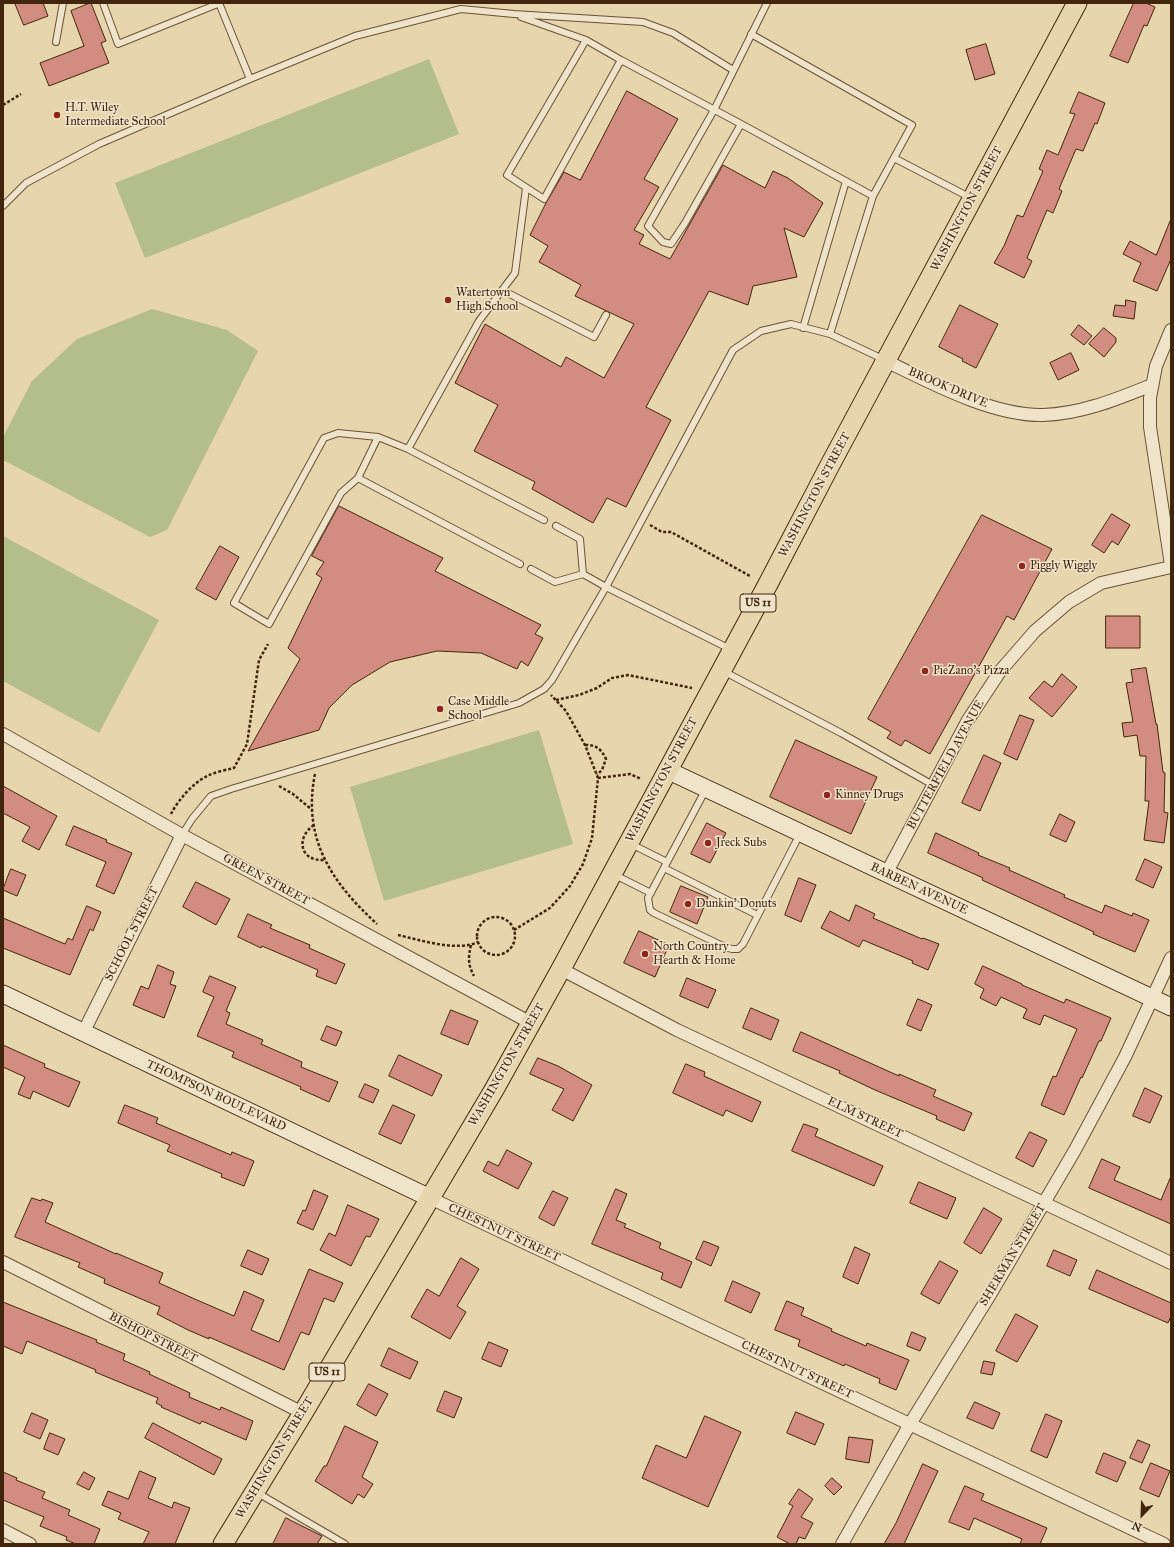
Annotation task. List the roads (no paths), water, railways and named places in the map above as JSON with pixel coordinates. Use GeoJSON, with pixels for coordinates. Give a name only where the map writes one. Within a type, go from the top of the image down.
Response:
{"type":"FeatureCollection","features":[{"type":"Feature","properties":{"kind":"main road","name":"WASHINGTON STREET"},"geometry":{"type":"LineString","coordinates":[[222,1544],[302,1413],[495,1088],[733,650],[1077,3]]}},
{"type":"Feature","properties":{"kind":"street"},"geometry":{"type":"LineString","coordinates":[[1171,330],[1156,366],[1150,398],[1150,427],[1171,566]]}},
{"type":"Feature","properties":{"kind":"street","name":"BROOK DRIVE"},"geometry":{"type":"LineString","coordinates":[[886,361],[914,375],[985,405],[1022,414],[1043,415],[1066,413],[1119,398],[1152,385]]}},
{"type":"Feature","properties":{"kind":"street","name":"BUTTERFIELD AVENUE"},"geometry":{"type":"LineString","coordinates":[[886,874],[968,720],[1001,670],[1035,631],[1069,602],[1101,583],[1171,566]]}},
{"type":"Feature","properties":{"kind":"street","name":"GREEN STREET"},"geometry":{"type":"LineString","coordinates":[[3,734],[182,835],[531,1023]]}},
{"type":"Feature","properties":{"kind":"street","name":"BARBEN AVENUE"},"geometry":{"type":"LineString","coordinates":[[667,770],[1171,1007]]}},
{"type":"Feature","properties":{"kind":"street","name":"SCHOOL STREET"},"geometry":{"type":"LineString","coordinates":[[83,1033],[182,835]]}},
{"type":"Feature","properties":{"kind":"street","name":"SHERMAN STREET"},"geometry":{"type":"LineString","coordinates":[[842,1544],[910,1424],[991,1293],[1075,1150],[1114,1077],[1171,958]]}},
{"type":"Feature","properties":{"kind":"street","name":"ELM STREET"},"geometry":{"type":"LineString","coordinates":[[561,969],[677,1030],[1171,1263]]}},
{"type":"Feature","properties":{"kind":"street","name":"THOMPSON BOULEVARD"},"geometry":{"type":"LineString","coordinates":[[3,994],[430,1198]]}},
{"type":"Feature","properties":{"kind":"street","name":"CHESTNUT STREET"},"geometry":{"type":"LineString","coordinates":[[430,1198],[1164,1544]]}},
{"type":"Feature","properties":{"kind":"street","name":"BISHOP STREET"},"geometry":{"type":"LineString","coordinates":[[3,1262],[302,1413]]}},
{"type":"Feature","properties":{"kind":"street"},"geometry":{"type":"LineString","coordinates":[[3,1530],[30,1544]]}},
{"type":"Feature","properties":{"kind":"lane"},"geometry":{"type":"LineString","coordinates":[[56,42],[63,3]]}},
{"type":"Feature","properties":{"kind":"lane"},"geometry":{"type":"LineString","coordinates":[[103,3],[118,44],[220,3],[250,79]]}},
{"type":"Feature","properties":{"kind":"lane"},"geometry":{"type":"LineString","coordinates":[[741,124],[685,223],[671,244],[663,242],[648,226],[714,110],[767,3]]}},
{"type":"Feature","properties":{"kind":"lane"},"geometry":{"type":"LineString","coordinates":[[3,206],[26,184],[99,144],[250,79],[355,36],[461,9],[514,14],[643,22],[673,33],[733,70]]}},
{"type":"Feature","properties":{"kind":"lane"},"geometry":{"type":"LineString","coordinates":[[514,14],[586,40],[873,196]]}},
{"type":"Feature","properties":{"kind":"lane"},"geometry":{"type":"LineString","coordinates":[[752,34],[912,125],[873,196],[830,334]]}},
{"type":"Feature","properties":{"kind":"lane"},"geometry":{"type":"LineString","coordinates":[[586,40],[507,175],[544,199],[621,60]]}},
{"type":"Feature","properties":{"kind":"lane"},"geometry":{"type":"LineString","coordinates":[[894,158],[973,199]]}},
{"type":"Feature","properties":{"kind":"lane"},"geometry":{"type":"LineString","coordinates":[[803,328],[846,181]]}},
{"type":"Feature","properties":{"kind":"lane"},"geometry":{"type":"LineString","coordinates":[[408,449],[479,321],[514,273],[526,188]]}},
{"type":"Feature","properties":{"kind":"lane"},"geometry":{"type":"LineString","coordinates":[[502,290],[594,337],[606,316]]}},
{"type":"Feature","properties":{"kind":"lane"},"geometry":{"type":"LineString","coordinates":[[182,835],[192,819],[211,796],[230,789],[519,703],[544,689],[552,680],[606,587],[733,350],[761,331],[791,324],[830,334],[886,361]]}},
{"type":"Feature","properties":{"kind":"lane"},"geometry":{"type":"LineString","coordinates":[[378,437],[358,478],[342,492],[269,624],[234,603],[324,438],[338,433],[378,437],[408,449],[544,520]]}},
{"type":"Feature","properties":{"kind":"lane"},"geometry":{"type":"LineString","coordinates":[[358,478],[520,564]]}},
{"type":"Feature","properties":{"kind":"lane"},"geometry":{"type":"LineString","coordinates":[[556,526],[580,539],[583,574]]}},
{"type":"Feature","properties":{"kind":"lane"},"geometry":{"type":"LineString","coordinates":[[531,569],[555,582],[583,574],[606,587],[733,650]]}},
{"type":"Feature","properties":{"kind":"lane"},"geometry":{"type":"LineString","coordinates":[[722,670],[841,733],[933,785]]}},
{"type":"Feature","properties":{"kind":"lane"},"geometry":{"type":"LineString","coordinates":[[706,789],[648,898],[648,904],[650,910],[654,913],[732,949],[738,949],[743,944],[800,832]]}},
{"type":"Feature","properties":{"kind":"lane"},"geometry":{"type":"LineString","coordinates":[[629,843],[665,865],[758,915]]}},
{"type":"Feature","properties":{"kind":"lane"},"geometry":{"type":"LineString","coordinates":[[612,874],[651,893]]}},
{"type":"Feature","properties":{"kind":"lane"},"geometry":{"type":"LineString","coordinates":[[255,1491],[345,1544]]}},
{"type":"Feature","properties":{"kind":"place","name":"H.T. Wiley Intermediate School"},"geometry":{"type":"Point","coordinates":[57,115]}},
{"type":"Feature","properties":{"kind":"place","name":"Watertown High School"},"geometry":{"type":"Point","coordinates":[448,300]}},
{"type":"Feature","properties":{"kind":"place","name":"Piggly Wiggly"},"geometry":{"type":"Point","coordinates":[1022,566]}},
{"type":"Feature","properties":{"kind":"place","name":"PieZano's Pizza"},"geometry":{"type":"Point","coordinates":[925,671]}},
{"type":"Feature","properties":{"kind":"place","name":"Case Middle School"},"geometry":{"type":"Point","coordinates":[440,709]}},
{"type":"Feature","properties":{"kind":"place","name":"Kinney Drugs"},"geometry":{"type":"Point","coordinates":[827,795]}},
{"type":"Feature","properties":{"kind":"place","name":"Jreck Subs"},"geometry":{"type":"Point","coordinates":[708,843]}},
{"type":"Feature","properties":{"kind":"place","name":"Dunkin' Donuts"},"geometry":{"type":"Point","coordinates":[688,904]}},
{"type":"Feature","properties":{"kind":"place","name":"North Country Hearth & Home"},"geometry":{"type":"Point","coordinates":[645,954]}}]}
